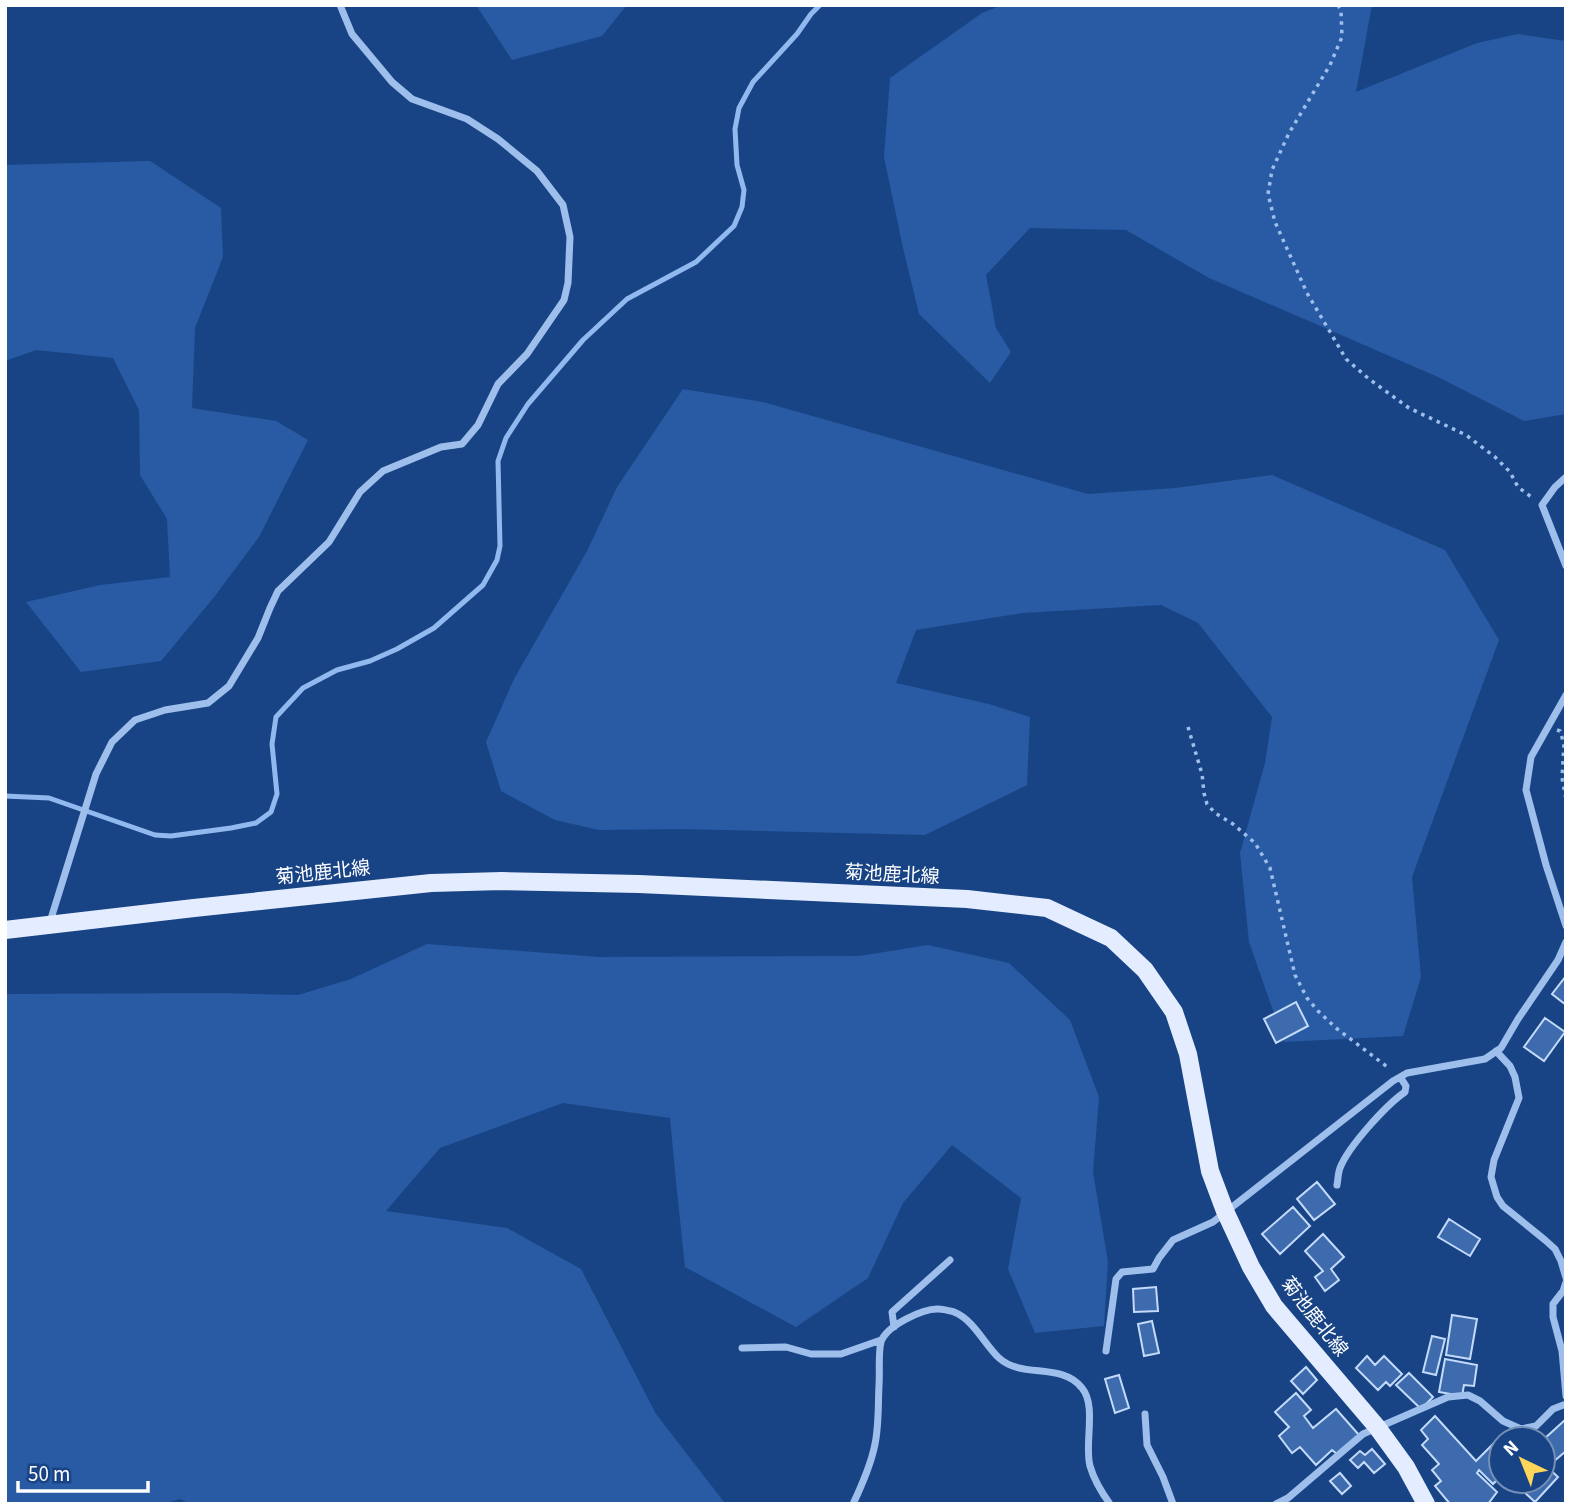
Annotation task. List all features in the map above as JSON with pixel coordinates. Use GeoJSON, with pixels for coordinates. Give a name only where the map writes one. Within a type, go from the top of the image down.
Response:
{"type":"FeatureCollection","features":[{"type":"Feature","properties":{"kind":"main road","name":"菊池鹿北線"},"geometry":{"type":"LineString","coordinates":[[5,930],[431,883],[502,881],[639,884],[953,898],[1047,908],[1111,938],[1145,970],[1174,1013],[1188,1054],[1210,1171],[1251,1267],[1274,1306],[1377,1427],[1406,1467],[1426,1504]]}},
{"type":"Feature","properties":{"kind":"street"},"geometry":{"type":"LineString","coordinates":[[49,925],[96,774],[112,741],[135,720],[165,710],[208,703],[229,686],[258,638],[278,591],[329,541],[360,492],[383,471],[441,447],[462,444],[478,425],[498,384],[527,354],[564,300],[568,283],[570,237],[563,205],[537,171],[498,138],[467,119],[412,99],[392,82],[352,34],[340,5]]}},
{"type":"Feature","properties":{"kind":"street"},"geometry":{"type":"LineString","coordinates":[[1566,477],[1542,505],[1566,566]]}},
{"type":"Feature","properties":{"kind":"street"},"geometry":{"type":"LineString","coordinates":[[1566,695],[1531,757],[1526,790],[1566,926]]}},
{"type":"Feature","properties":{"kind":"street"},"geometry":{"type":"LineString","coordinates":[[1107,1351],[1116,1279],[1122,1272],[1153,1269],[1173,1240],[1213,1222],[1393,1081],[1407,1073],[1485,1059],[1501,1048],[1558,960],[1566,942]]}},
{"type":"Feature","properties":{"kind":"street"},"geometry":{"type":"LineString","coordinates":[[1496,1051],[1510,1066],[1519,1098],[1494,1160],[1491,1177],[1497,1197],[1503,1206],[1555,1249],[1561,1261],[1566,1280],[1563,1291],[1553,1304],[1553,1317],[1562,1351],[1566,1396]]}},
{"type":"Feature","properties":{"kind":"street"},"geometry":{"type":"LineString","coordinates":[[1337,1185],[1339,1169],[1349,1151],[1390,1103],[1405,1092],[1406,1086],[1400,1077]]}},
{"type":"Feature","properties":{"kind":"street"},"geometry":{"type":"LineString","coordinates":[[894,1327],[892,1312],[950,1259]]}},
{"type":"Feature","properties":{"kind":"street"},"geometry":{"type":"LineString","coordinates":[[742,1348],[786,1347],[811,1354],[841,1354],[881,1340],[894,1327],[923,1312],[938,1309],[955,1312],[968,1321],[1000,1359],[1017,1369],[1059,1373],[1074,1380],[1084,1389],[1088,1405],[1090,1465],[1101,1492],[1110,1504]]}},
{"type":"Feature","properties":{"kind":"street"},"geometry":{"type":"LineString","coordinates":[[853,1504],[876,1443],[881,1340]]}},
{"type":"Feature","properties":{"kind":"street"},"geometry":{"type":"LineString","coordinates":[[1276,1504],[1288,1498],[1363,1434],[1448,1397],[1468,1395],[1480,1401],[1503,1421],[1521,1429],[1536,1426],[1553,1409],[1566,1404]]}},
{"type":"Feature","properties":{"kind":"street"},"geometry":{"type":"LineString","coordinates":[[1145,1414],[1147,1445],[1173,1504]]}},
{"type":"Feature","properties":{"kind":"path"},"geometry":{"type":"LineString","coordinates":[[1338,5],[1341,10],[1342,37],[1330,65],[1289,134],[1272,170],[1268,194],[1275,222],[1307,293],[1346,359],[1409,408],[1466,435],[1495,457],[1510,472],[1518,487],[1542,505]]}},
{"type":"Feature","properties":{"kind":"path"},"geometry":{"type":"LineString","coordinates":[[1549,726],[1560,731],[1564,744],[1562,778],[1566,799]]}},
{"type":"Feature","properties":{"kind":"path"},"geometry":{"type":"LineString","coordinates":[[1188,727],[1202,774],[1207,804],[1255,843],[1270,868],[1295,975],[1307,998],[1336,1028],[1400,1077]]}},
{"type":"Feature","properties":{"kind":"shaded area"},"geometry":{"type":"Polygon","coordinates":[[[476,5],[627,5],[602,36],[512,60],[476,5]]]}},
{"type":"Feature","properties":{"kind":"shaded area"},"geometry":{"type":"Polygon","coordinates":[[[1002,5],[1372,5],[1356,92],[1477,43],[1518,34],[1566,41],[1566,414],[1524,421],[1438,377],[1209,278],[1126,230],[1030,228],[986,275],[996,328],[1011,352],[990,383],[919,314],[884,157],[890,78],[982,13],[1002,5]]]}},
{"type":"Feature","properties":{"kind":"shaded area"},"geometry":{"type":"Polygon","coordinates":[[[150,161],[221,208],[223,257],[195,328],[192,408],[276,421],[308,440],[259,537],[161,661],[81,672],[26,602],[100,585],[170,577],[167,519],[140,475],[139,410],[113,358],[36,350],[5,361],[5,165],[150,161]]]}},
{"type":"Feature","properties":{"kind":"shaded area"},"geometry":{"type":"Polygon","coordinates":[[[683,389],[763,402],[1088,494],[1175,488],[1272,475],[1445,550],[1499,640],[1412,877],[1421,977],[1403,1036],[1284,1042],[1249,942],[1240,853],[1265,763],[1272,717],[1198,623],[1161,605],[1023,613],[916,630],[896,683],[989,704],[1030,717],[1027,785],[925,835],[681,829],[599,830],[555,820],[501,791],[486,742],[514,679],[587,551],[617,487],[683,389]]]}},
{"type":"Feature","properties":{"kind":"shaded area"},"geometry":{"type":"Polygon","coordinates":[[[427,944],[599,957],[859,956],[928,945],[1009,963],[1070,1020],[1099,1097],[1093,1172],[1108,1262],[1104,1326],[1035,1333],[1008,1269],[1021,1198],[952,1145],[903,1203],[868,1278],[796,1327],[685,1267],[670,1118],[563,1103],[440,1148],[386,1211],[507,1228],[581,1269],[656,1414],[724,1502],[190,1504],[180,1499],[163,1504],[5,1504],[5,994],[298,995],[351,979],[427,944]]]}},
{"type":"Feature","properties":{"kind":"building"},"geometry":{"type":"Polygon","coordinates":[[[1566,976],[1566,1005],[1552,994],[1566,976]]]}},
{"type":"Feature","properties":{"kind":"building"},"geometry":{"type":"Polygon","coordinates":[[[1296,1002],[1308,1026],[1276,1043],[1264,1019],[1296,1002]]]}},
{"type":"Feature","properties":{"kind":"building"},"geometry":{"type":"Polygon","coordinates":[[[1545,1018],[1565,1032],[1544,1061],[1524,1047],[1545,1018]]]}},
{"type":"Feature","properties":{"kind":"building"},"geometry":{"type":"Polygon","coordinates":[[[1317,1182],[1335,1204],[1314,1220],[1297,1199],[1317,1182]]]}},
{"type":"Feature","properties":{"kind":"building"},"geometry":{"type":"Polygon","coordinates":[[[1293,1207],[1310,1226],[1280,1254],[1262,1234],[1293,1207]]]}},
{"type":"Feature","properties":{"kind":"building"},"geometry":{"type":"Polygon","coordinates":[[[1449,1219],[1480,1239],[1470,1256],[1438,1237],[1449,1219]]]}},
{"type":"Feature","properties":{"kind":"building"},"geometry":{"type":"Polygon","coordinates":[[[1323,1234],[1344,1257],[1331,1269],[1339,1280],[1325,1291],[1315,1277],[1323,1271],[1305,1251],[1323,1234]]]}},
{"type":"Feature","properties":{"kind":"building"},"geometry":{"type":"Polygon","coordinates":[[[1156,1287],[1158,1311],[1134,1312],[1133,1289],[1156,1287]]]}},
{"type":"Feature","properties":{"kind":"building"},"geometry":{"type":"Polygon","coordinates":[[[1452,1315],[1477,1319],[1470,1359],[1446,1355],[1452,1315]]]}},
{"type":"Feature","properties":{"kind":"building"},"geometry":{"type":"Polygon","coordinates":[[[1152,1321],[1159,1353],[1144,1356],[1138,1324],[1152,1321]]]}},
{"type":"Feature","properties":{"kind":"building"},"geometry":{"type":"Polygon","coordinates":[[[1432,1336],[1445,1339],[1436,1375],[1423,1372],[1432,1336]]]}},
{"type":"Feature","properties":{"kind":"building"},"geometry":{"type":"Polygon","coordinates":[[[1367,1356],[1375,1365],[1384,1356],[1402,1374],[1390,1386],[1386,1382],[1378,1390],[1356,1368],[1367,1356]]]}},
{"type":"Feature","properties":{"kind":"building"},"geometry":{"type":"Polygon","coordinates":[[[1445,1359],[1477,1365],[1474,1386],[1464,1385],[1462,1396],[1439,1392],[1445,1359]]]}},
{"type":"Feature","properties":{"kind":"building"},"geometry":{"type":"Polygon","coordinates":[[[1306,1367],[1317,1380],[1303,1394],[1291,1381],[1306,1367]]]}},
{"type":"Feature","properties":{"kind":"building"},"geometry":{"type":"Polygon","coordinates":[[[1409,1373],[1433,1397],[1421,1409],[1396,1385],[1409,1373]]]}},
{"type":"Feature","properties":{"kind":"building"},"geometry":{"type":"Polygon","coordinates":[[[1119,1375],[1129,1408],[1115,1413],[1105,1379],[1119,1375]]]}},
{"type":"Feature","properties":{"kind":"building"},"geometry":{"type":"Polygon","coordinates":[[[1296,1393],[1311,1410],[1304,1416],[1313,1428],[1336,1409],[1359,1435],[1337,1454],[1332,1450],[1316,1465],[1300,1447],[1292,1453],[1279,1436],[1289,1427],[1275,1412],[1296,1393]]]}},
{"type":"Feature","properties":{"kind":"building"},"geometry":{"type":"Polygon","coordinates":[[[1435,1416],[1476,1461],[1487,1450],[1487,1478],[1479,1470],[1477,1473],[1487,1482],[1487,1495],[1495,1495],[1488,1504],[1450,1504],[1435,1486],[1441,1481],[1432,1470],[1439,1464],[1422,1445],[1428,1439],[1421,1430],[1435,1416]]]}},
{"type":"Feature","properties":{"kind":"building"},"geometry":{"type":"Polygon","coordinates":[[[1566,1419],[1566,1451],[1557,1459],[1557,1427],[1566,1419]]]}},
{"type":"Feature","properties":{"kind":"building"},"geometry":{"type":"Polygon","coordinates":[[[1372,1449],[1385,1464],[1374,1473],[1364,1462],[1358,1468],[1350,1460],[1360,1451],[1365,1455],[1372,1449]]]}},
{"type":"Feature","properties":{"kind":"building"},"geometry":{"type":"Polygon","coordinates":[[[1340,1473],[1351,1486],[1342,1494],[1330,1481],[1340,1473]]]}},
{"type":"Feature","properties":{"kind":"building"},"geometry":{"type":"Polygon","coordinates":[[[1527,1495],[1541,1495],[1535,1502],[1527,1495]]]}},
{"type":"Feature","properties":{"kind":"waterway"},"geometry":{"type":"LineString","coordinates":[[5,796],[49,798],[155,835],[171,836],[256,823],[271,812],[277,794],[272,744],[276,717],[303,688],[337,670],[370,661],[397,649],[434,628],[483,585],[497,560],[500,546],[498,461],[506,438],[528,404],[583,340],[627,299],[696,262],[734,226],[742,207],[744,190],[737,165],[735,129],[739,108],[753,82],[820,5]]}}]}
